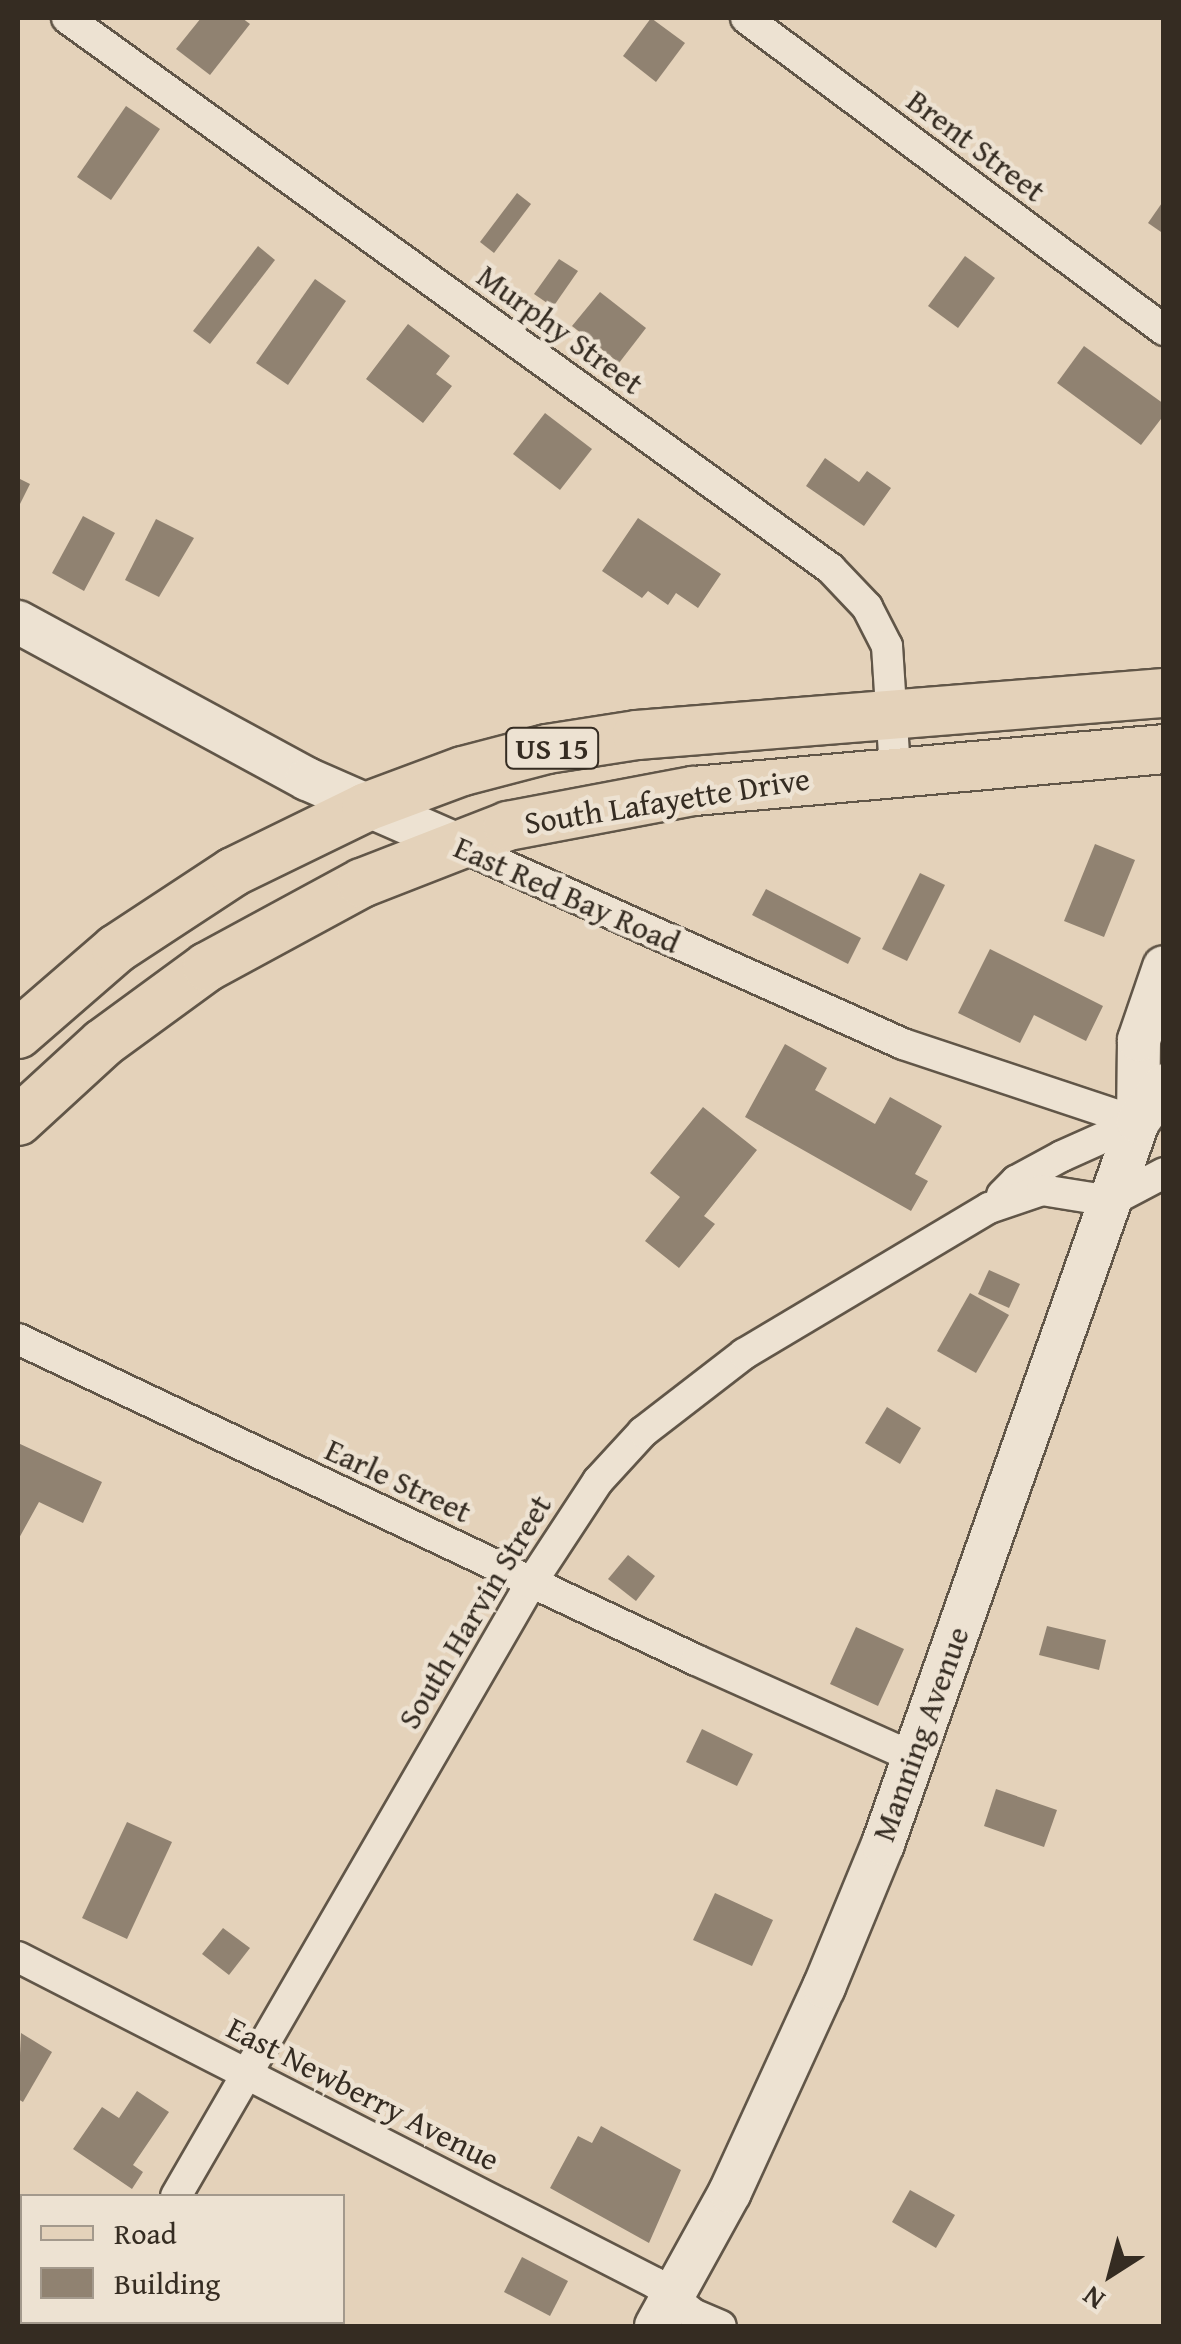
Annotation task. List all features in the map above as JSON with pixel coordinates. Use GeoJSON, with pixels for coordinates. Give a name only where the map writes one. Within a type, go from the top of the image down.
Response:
{"type":"FeatureCollection","features":[{"type":"Feature","properties":{"kind":"main road","name":"East Red Bay Road"},"geometry":{"type":"LineString","coordinates":[[18,622],[366,807],[456,844]]}},
{"type":"Feature","properties":{"kind":"main road","name":"South Lafayette Drive"},"geometry":{"type":"LineString","coordinates":[[18,1034],[116,949],[233,872],[366,807],[463,771],[548,749],[637,734],[1164,693]]}},
{"type":"Feature","properties":{"kind":"main road","name":"South Lafayette Drive"},"geometry":{"type":"LineString","coordinates":[[18,1121],[102,1043],[207,967],[362,884],[508,826],[622,802],[896,771],[1164,750]]}},
{"type":"Feature","properties":{"kind":"main road","name":"Manning Avenue"},"geometry":{"type":"LineString","coordinates":[[664,2312],[730,2192],[824,1987],[914,1758],[1138,1122],[1139,1040],[1164,967]]}},
{"type":"Feature","properties":{"kind":"main road","name":"Manning Avenue"},"geometry":{"type":"LineString","coordinates":[[1138,1122],[1164,1086]]}},
{"type":"Feature","properties":{"kind":"street","name":"Murphy Street"},"geometry":{"type":"LineString","coordinates":[[67,18],[830,568],[880,626],[891,666],[896,771]]}},
{"type":"Feature","properties":{"kind":"street","name":"Brent Street"},"geometry":{"type":"LineString","coordinates":[[746,18],[1164,330]]}},
{"type":"Feature","properties":{"kind":"street","name":"East Red Bay Road"},"geometry":{"type":"LineString","coordinates":[[456,844],[903,1044],[1138,1122]]}},
{"type":"Feature","properties":{"kind":"street","name":"South Harvin Street"},"geometry":{"type":"LineString","coordinates":[[989,1208],[1016,1180],[1138,1122]]}},
{"type":"Feature","properties":{"kind":"street"},"geometry":{"type":"LineString","coordinates":[[1112,1201],[1164,1172]]}},
{"type":"Feature","properties":{"kind":"street","name":"South Harvin Street"},"geometry":{"type":"LineString","coordinates":[[177,2194],[531,1583],[598,1481],[644,1432],[744,1354],[989,1208],[1042,1190],[1112,1201]]}},
{"type":"Feature","properties":{"kind":"street","name":"Earle Street"},"geometry":{"type":"LineString","coordinates":[[18,1339],[531,1583],[914,1758]]}},
{"type":"Feature","properties":{"kind":"street","name":"East Newberry Avenue"},"geometry":{"type":"LineString","coordinates":[[18,1958],[655,2284],[664,2312],[721,2326]]}},
{"type":"Feature","properties":{"kind":"building"},"geometry":{"type":"Polygon","coordinates":[[[201,18],[242,18],[250,24],[210,75],[176,49],[201,18]]]}},
{"type":"Feature","properties":{"kind":"building"},"geometry":{"type":"Polygon","coordinates":[[[651,18],[685,43],[656,82],[623,56],[651,18]]]}},
{"type":"Feature","properties":{"kind":"building"},"geometry":{"type":"Polygon","coordinates":[[[126,106],[160,129],[111,200],[77,177],[126,106]]]}},
{"type":"Feature","properties":{"kind":"building"},"geometry":{"type":"Polygon","coordinates":[[[517,193],[531,204],[494,253],[480,242],[517,193]]]}},
{"type":"Feature","properties":{"kind":"building"},"geometry":{"type":"Polygon","coordinates":[[[1164,200],[1164,234],[1148,223],[1164,200]]]}},
{"type":"Feature","properties":{"kind":"building"},"geometry":{"type":"Polygon","coordinates":[[[258,246],[275,260],[210,344],[193,331],[258,246]]]}},
{"type":"Feature","properties":{"kind":"building"},"geometry":{"type":"Polygon","coordinates":[[[965,256],[995,278],[958,328],[928,306],[965,256]]]}},
{"type":"Feature","properties":{"kind":"building"},"geometry":{"type":"Polygon","coordinates":[[[559,259],[578,271],[553,307],[534,294],[559,259]]]}},
{"type":"Feature","properties":{"kind":"building"},"geometry":{"type":"Polygon","coordinates":[[[315,279],[346,301],[288,385],[256,363],[315,279]]]}},
{"type":"Feature","properties":{"kind":"building"},"geometry":{"type":"Polygon","coordinates":[[[600,292],[646,328],[619,363],[572,326],[600,292]]]}},
{"type":"Feature","properties":{"kind":"building"},"geometry":{"type":"Polygon","coordinates":[[[408,324],[450,356],[436,374],[452,386],[423,423],[366,379],[408,324]]]}},
{"type":"Feature","properties":{"kind":"building"},"geometry":{"type":"Polygon","coordinates":[[[1084,346],[1164,404],[1164,415],[1141,445],[1057,383],[1084,346]]]}},
{"type":"Feature","properties":{"kind":"building"},"geometry":{"type":"Polygon","coordinates":[[[545,413],[592,449],[560,490],[513,454],[545,413]]]}},
{"type":"Feature","properties":{"kind":"building"},"geometry":{"type":"Polygon","coordinates":[[[825,458],[859,482],[867,471],[891,488],[864,526],[806,486],[825,458]]]}},
{"type":"Feature","properties":{"kind":"building"},"geometry":{"type":"Polygon","coordinates":[[[18,478],[30,484],[18,508],[18,478]]]}},
{"type":"Feature","properties":{"kind":"building"},"geometry":{"type":"Polygon","coordinates":[[[83,516],[115,533],[84,591],[52,573],[83,516]]]}},
{"type":"Feature","properties":{"kind":"building"},"geometry":{"type":"Polygon","coordinates":[[[638,518],[721,574],[698,608],[676,593],[668,605],[648,591],[642,598],[602,571],[638,518]]]}},
{"type":"Feature","properties":{"kind":"building"},"geometry":{"type":"Polygon","coordinates":[[[156,519],[194,538],[159,597],[125,580],[156,519]]]}},
{"type":"Feature","properties":{"kind":"building"},"geometry":{"type":"Polygon","coordinates":[[[1095,844],[1135,860],[1104,937],[1064,921],[1095,844]]]}},
{"type":"Feature","properties":{"kind":"building"},"geometry":{"type":"Polygon","coordinates":[[[920,873],[945,885],[907,961],[882,949],[920,873]]]}},
{"type":"Feature","properties":{"kind":"building"},"geometry":{"type":"Polygon","coordinates":[[[766,889],[861,938],[848,964],[752,915],[766,889]]]}},
{"type":"Feature","properties":{"kind":"building"},"geometry":{"type":"Polygon","coordinates":[[[990,949],[1103,1006],[1086,1041],[1034,1015],[1020,1043],[958,1013],[990,949]]]}},
{"type":"Feature","properties":{"kind":"building"},"geometry":{"type":"Polygon","coordinates":[[[785,1044],[827,1068],[815,1090],[875,1124],[890,1097],[942,1126],[915,1174],[928,1181],[911,1211],[745,1117],[785,1044]]]}},
{"type":"Feature","properties":{"kind":"building"},"geometry":{"type":"Polygon","coordinates":[[[703,1107],[757,1150],[704,1216],[715,1224],[679,1268],[645,1241],[680,1197],[650,1173],[703,1107]]]}},
{"type":"Feature","properties":{"kind":"building"},"geometry":{"type":"Polygon","coordinates":[[[989,1270],[1020,1284],[1009,1308],[978,1294],[989,1270]]]}},
{"type":"Feature","properties":{"kind":"building"},"geometry":{"type":"Polygon","coordinates":[[[970,1293],[1009,1315],[976,1373],[937,1351],[970,1293]]]}},
{"type":"Feature","properties":{"kind":"building"},"geometry":{"type":"Polygon","coordinates":[[[887,1407],[921,1428],[900,1464],[865,1443],[887,1407]]]}},
{"type":"Feature","properties":{"kind":"building"},"geometry":{"type":"Polygon","coordinates":[[[18,1443],[102,1482],[83,1523],[39,1502],[18,1540],[18,1443]]]}},
{"type":"Feature","properties":{"kind":"building"},"geometry":{"type":"Polygon","coordinates":[[[628,1555],[655,1576],[636,1601],[608,1579],[628,1555]]]}},
{"type":"Feature","properties":{"kind":"building"},"geometry":{"type":"Polygon","coordinates":[[[1047,1626],[1106,1640],[1099,1670],[1039,1655],[1047,1626]]]}},
{"type":"Feature","properties":{"kind":"building"},"geometry":{"type":"Polygon","coordinates":[[[856,1627],[904,1649],[878,1706],[830,1684],[856,1627]]]}},
{"type":"Feature","properties":{"kind":"building"},"geometry":{"type":"Polygon","coordinates":[[[702,1729],[753,1754],[737,1786],[686,1762],[702,1729]]]}},
{"type":"Feature","properties":{"kind":"building"},"geometry":{"type":"Polygon","coordinates":[[[996,1789],[1057,1810],[1044,1847],[984,1826],[996,1789]]]}},
{"type":"Feature","properties":{"kind":"building"},"geometry":{"type":"Polygon","coordinates":[[[127,1822],[172,1842],[127,1939],[82,1918],[127,1822]]]}},
{"type":"Feature","properties":{"kind":"building"},"geometry":{"type":"Polygon","coordinates":[[[715,1893],[773,1920],[752,1966],[693,1940],[715,1893]]]}},
{"type":"Feature","properties":{"kind":"building"},"geometry":{"type":"Polygon","coordinates":[[[223,1928],[250,1948],[229,1975],[202,1954],[223,1928]]]}},
{"type":"Feature","properties":{"kind":"building"},"geometry":{"type":"Polygon","coordinates":[[[21,2033],[52,2052],[23,2102],[18,2099],[21,2033]]]}},
{"type":"Feature","properties":{"kind":"building"},"geometry":{"type":"Polygon","coordinates":[[[137,2091],[169,2112],[133,2165],[143,2172],[132,2189],[73,2149],[102,2107],[119,2118],[137,2091]]]}},
{"type":"Feature","properties":{"kind":"building"},"geometry":{"type":"Polygon","coordinates":[[[601,2126],[681,2170],[649,2243],[550,2188],[578,2136],[592,2143],[601,2126]]]}},
{"type":"Feature","properties":{"kind":"building"},"geometry":{"type":"Polygon","coordinates":[[[910,2190],[955,2215],[936,2248],[892,2222],[910,2190]]]}},
{"type":"Feature","properties":{"kind":"building"},"geometry":{"type":"Polygon","coordinates":[[[522,2257],[568,2281],[550,2316],[504,2292],[522,2257]]]}},
{"type":"Feature","properties":{"kind":"building"},"geometry":{"type":"Polygon","coordinates":[[[203,2324],[248,2324],[246,2326],[203,2324]]]}}]}
